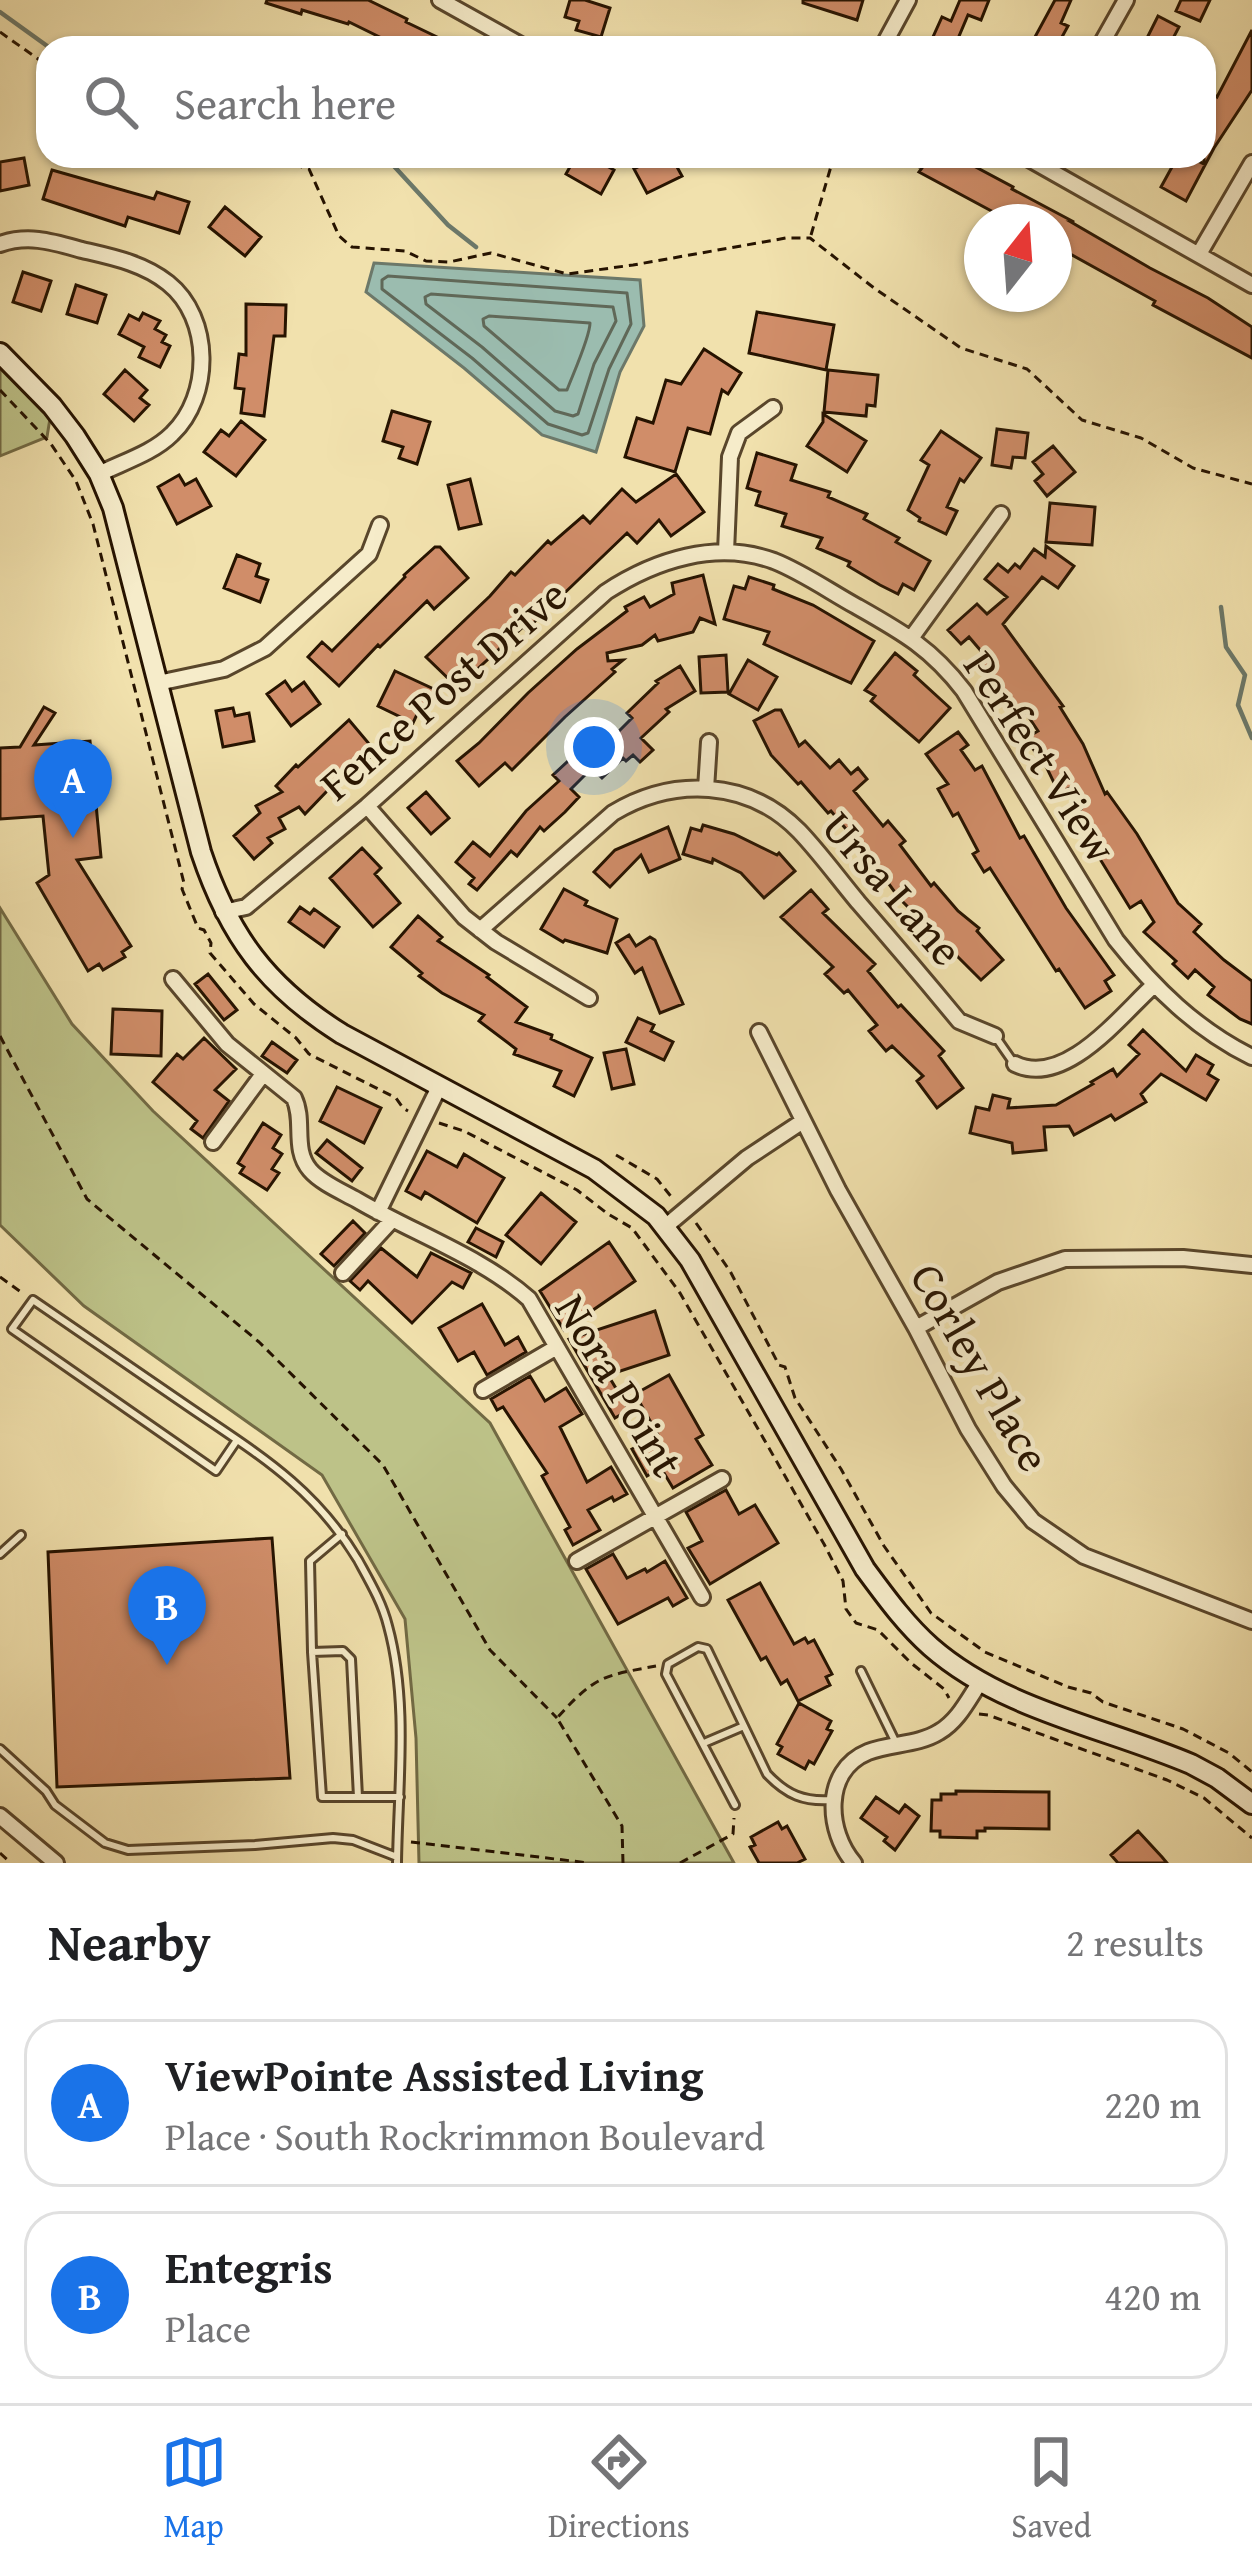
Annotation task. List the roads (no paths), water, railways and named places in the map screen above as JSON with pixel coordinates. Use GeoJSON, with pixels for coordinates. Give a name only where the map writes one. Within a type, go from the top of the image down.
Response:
{"type":"FeatureCollection","features":[{"type":"Feature","properties":{"kind":"main road"},"geometry":{"type":"LineString","coordinates":[[0,352],[52,406],[99,474],[123,542],[201,852],[223,912],[264,971],[312,1016],[594,1169],[637,1199],[665,1227],[691,1260],[865,1569],[928,1645],[1001,1693],[1191,1764],[1252,1804]]}},
{"type":"Feature","properties":{"kind":"street"},"geometry":{"type":"LineString","coordinates":[[440,0],[504,36]]}},
{"type":"Feature","properties":{"kind":"street"},"geometry":{"type":"LineString","coordinates":[[888,36],[908,0]]}},
{"type":"Feature","properties":{"kind":"street"},"geometry":{"type":"LineString","coordinates":[[1106,36],[1126,0]]}},
{"type":"Feature","properties":{"kind":"street"},"geometry":{"type":"LineString","coordinates":[[1199,254],[1252,163]]}},
{"type":"Feature","properties":{"kind":"street"},"geometry":{"type":"LineString","coordinates":[[1049,168],[1252,285]]}},
{"type":"Feature","properties":{"kind":"street"},"geometry":{"type":"LineString","coordinates":[[0,244],[34,238],[134,263],[191,296],[201,372],[188,412],[158,446],[99,474]]}},
{"type":"Feature","properties":{"kind":"street"},"geometry":{"type":"LineString","coordinates":[[726,551],[730,457],[739,433],[773,408]]}},
{"type":"Feature","properties":{"kind":"street"},"geometry":{"type":"LineString","coordinates":[[911,637],[1001,514]]}},
{"type":"Feature","properties":{"kind":"street"},"geometry":{"type":"LineString","coordinates":[[158,683],[224,669],[265,648],[369,554],[380,525]]}},
{"type":"Feature","properties":{"kind":"street","name":"Perfect View"},"geometry":{"type":"LineString","coordinates":[[726,551],[751,554],[789,568],[911,637],[933,656],[964,692],[1116,940],[1184,1013],[1252,1057]]}},
{"type":"Feature","properties":{"kind":"street","name":"Fence Post Drive"},"geometry":{"type":"LineString","coordinates":[[223,912],[246,907],[367,806],[606,592],[656,564],[726,551]]}},
{"type":"Feature","properties":{"kind":"street"},"geometry":{"type":"LineString","coordinates":[[706,789],[709,742]]}},
{"type":"Feature","properties":{"kind":"street","name":"Ursa Lane"},"geometry":{"type":"LineString","coordinates":[[480,930],[613,813],[657,791],[706,789],[753,799],[796,829],[959,1021],[994,1036]]}},
{"type":"Feature","properties":{"kind":"street"},"geometry":{"type":"LineString","coordinates":[[367,806],[464,917],[589,998]]}},
{"type":"Feature","properties":{"kind":"street","name":"Nora Point"},"geometry":{"type":"LineString","coordinates":[[173,979],[227,1044],[294,1098],[299,1109],[300,1151],[312,1173],[513,1286],[529,1300],[702,1597]]}},
{"type":"Feature","properties":{"kind":"street"},"geometry":{"type":"LineString","coordinates":[[1012,1060],[1038,1070],[1076,1058],[1154,985]]}},
{"type":"Feature","properties":{"kind":"street","name":"Corley Place"},"geometry":{"type":"LineString","coordinates":[[759,1032],[838,1190],[1004,1486],[1034,1521],[1084,1556],[1252,1621]]}},
{"type":"Feature","properties":{"kind":"street"},"geometry":{"type":"LineString","coordinates":[[213,1142],[263,1074]]}},
{"type":"Feature","properties":{"kind":"street"},"geometry":{"type":"LineString","coordinates":[[343,1273],[385,1216],[439,1087]]}},
{"type":"Feature","properties":{"kind":"street"},"geometry":{"type":"LineString","coordinates":[[665,1227],[747,1158],[803,1120]]}},
{"type":"Feature","properties":{"kind":"street"},"geometry":{"type":"LineString","coordinates":[[916,1328],[998,1282],[1065,1258],[1183,1258],[1252,1265]]}},
{"type":"Feature","properties":{"kind":"street"},"geometry":{"type":"LineString","coordinates":[[483,1390],[557,1347]]}},
{"type":"Feature","properties":{"kind":"street"},"geometry":{"type":"LineString","coordinates":[[577,1561],[722,1479]]}},
{"type":"Feature","properties":{"kind":"street"},"geometry":{"type":"LineString","coordinates":[[854,1863],[842,1850],[836,1833],[832,1800],[841,1779],[856,1758],[943,1730],[980,1682]]}},
{"type":"Feature","properties":{"kind":"street"},"geometry":{"type":"LineString","coordinates":[[0,1816],[56,1863]]}},
{"type":"Feature","properties":{"kind":"lane","name":"Ursa Lane"},"geometry":{"type":"LineString","coordinates":[[994,1036],[1012,1060]]}},
{"type":"Feature","properties":{"kind":"lane"},"geometry":{"type":"LineString","coordinates":[[0,1749],[55,1805],[105,1844],[128,1850],[333,1838],[353,1840],[397,1860],[400,1720],[395,1666],[378,1597],[342,1534],[293,1481],[237,1440],[33,1300],[12,1329],[216,1471],[237,1440]]}},
{"type":"Feature","properties":{"kind":"lane"},"geometry":{"type":"LineString","coordinates":[[342,1534],[310,1561],[322,1796],[400,1797]]}},
{"type":"Feature","properties":{"kind":"lane"},"geometry":{"type":"LineString","coordinates":[[0,1554],[21,1535]]}},
{"type":"Feature","properties":{"kind":"lane"},"geometry":{"type":"LineString","coordinates":[[735,1804],[666,1674],[668,1664],[698,1647],[707,1649],[767,1774],[796,1798],[832,1800]]}},
{"type":"Feature","properties":{"kind":"lane"},"geometry":{"type":"LineString","coordinates":[[312,1652],[343,1651],[351,1659],[358,1797]]}},
{"type":"Feature","properties":{"kind":"lane"},"geometry":{"type":"LineString","coordinates":[[861,1671],[897,1744]]}},
{"type":"Feature","properties":{"kind":"lane"},"geometry":{"type":"LineString","coordinates":[[704,1744],[744,1726]]}},
{"type":"Feature","properties":{"kind":"water"},"geometry":{"type":"Polygon","coordinates":[[[374,263],[640,280],[644,326],[620,372],[596,452],[542,435],[366,292],[374,263]]]}},
{"type":"Feature","properties":{"kind":"waterway"},"geometry":{"type":"LineString","coordinates":[[0,12],[36,38]]}},
{"type":"Feature","properties":{"kind":"waterway"},"geometry":{"type":"LineString","coordinates":[[396,168],[448,225],[476,247]]}},
{"type":"Feature","properties":{"kind":"waterway"},"geometry":{"type":"LineString","coordinates":[[1221,607],[1226,647],[1245,675],[1238,705],[1252,738]]}},
{"type":"Feature","properties":{"kind":"place","name":"ViewPointe Assisted Living"},"geometry":{"type":"Point","coordinates":[73,838]}},
{"type":"Feature","properties":{"kind":"place","name":"Entegris"},"geometry":{"type":"Point","coordinates":[167,1665]}}]}
